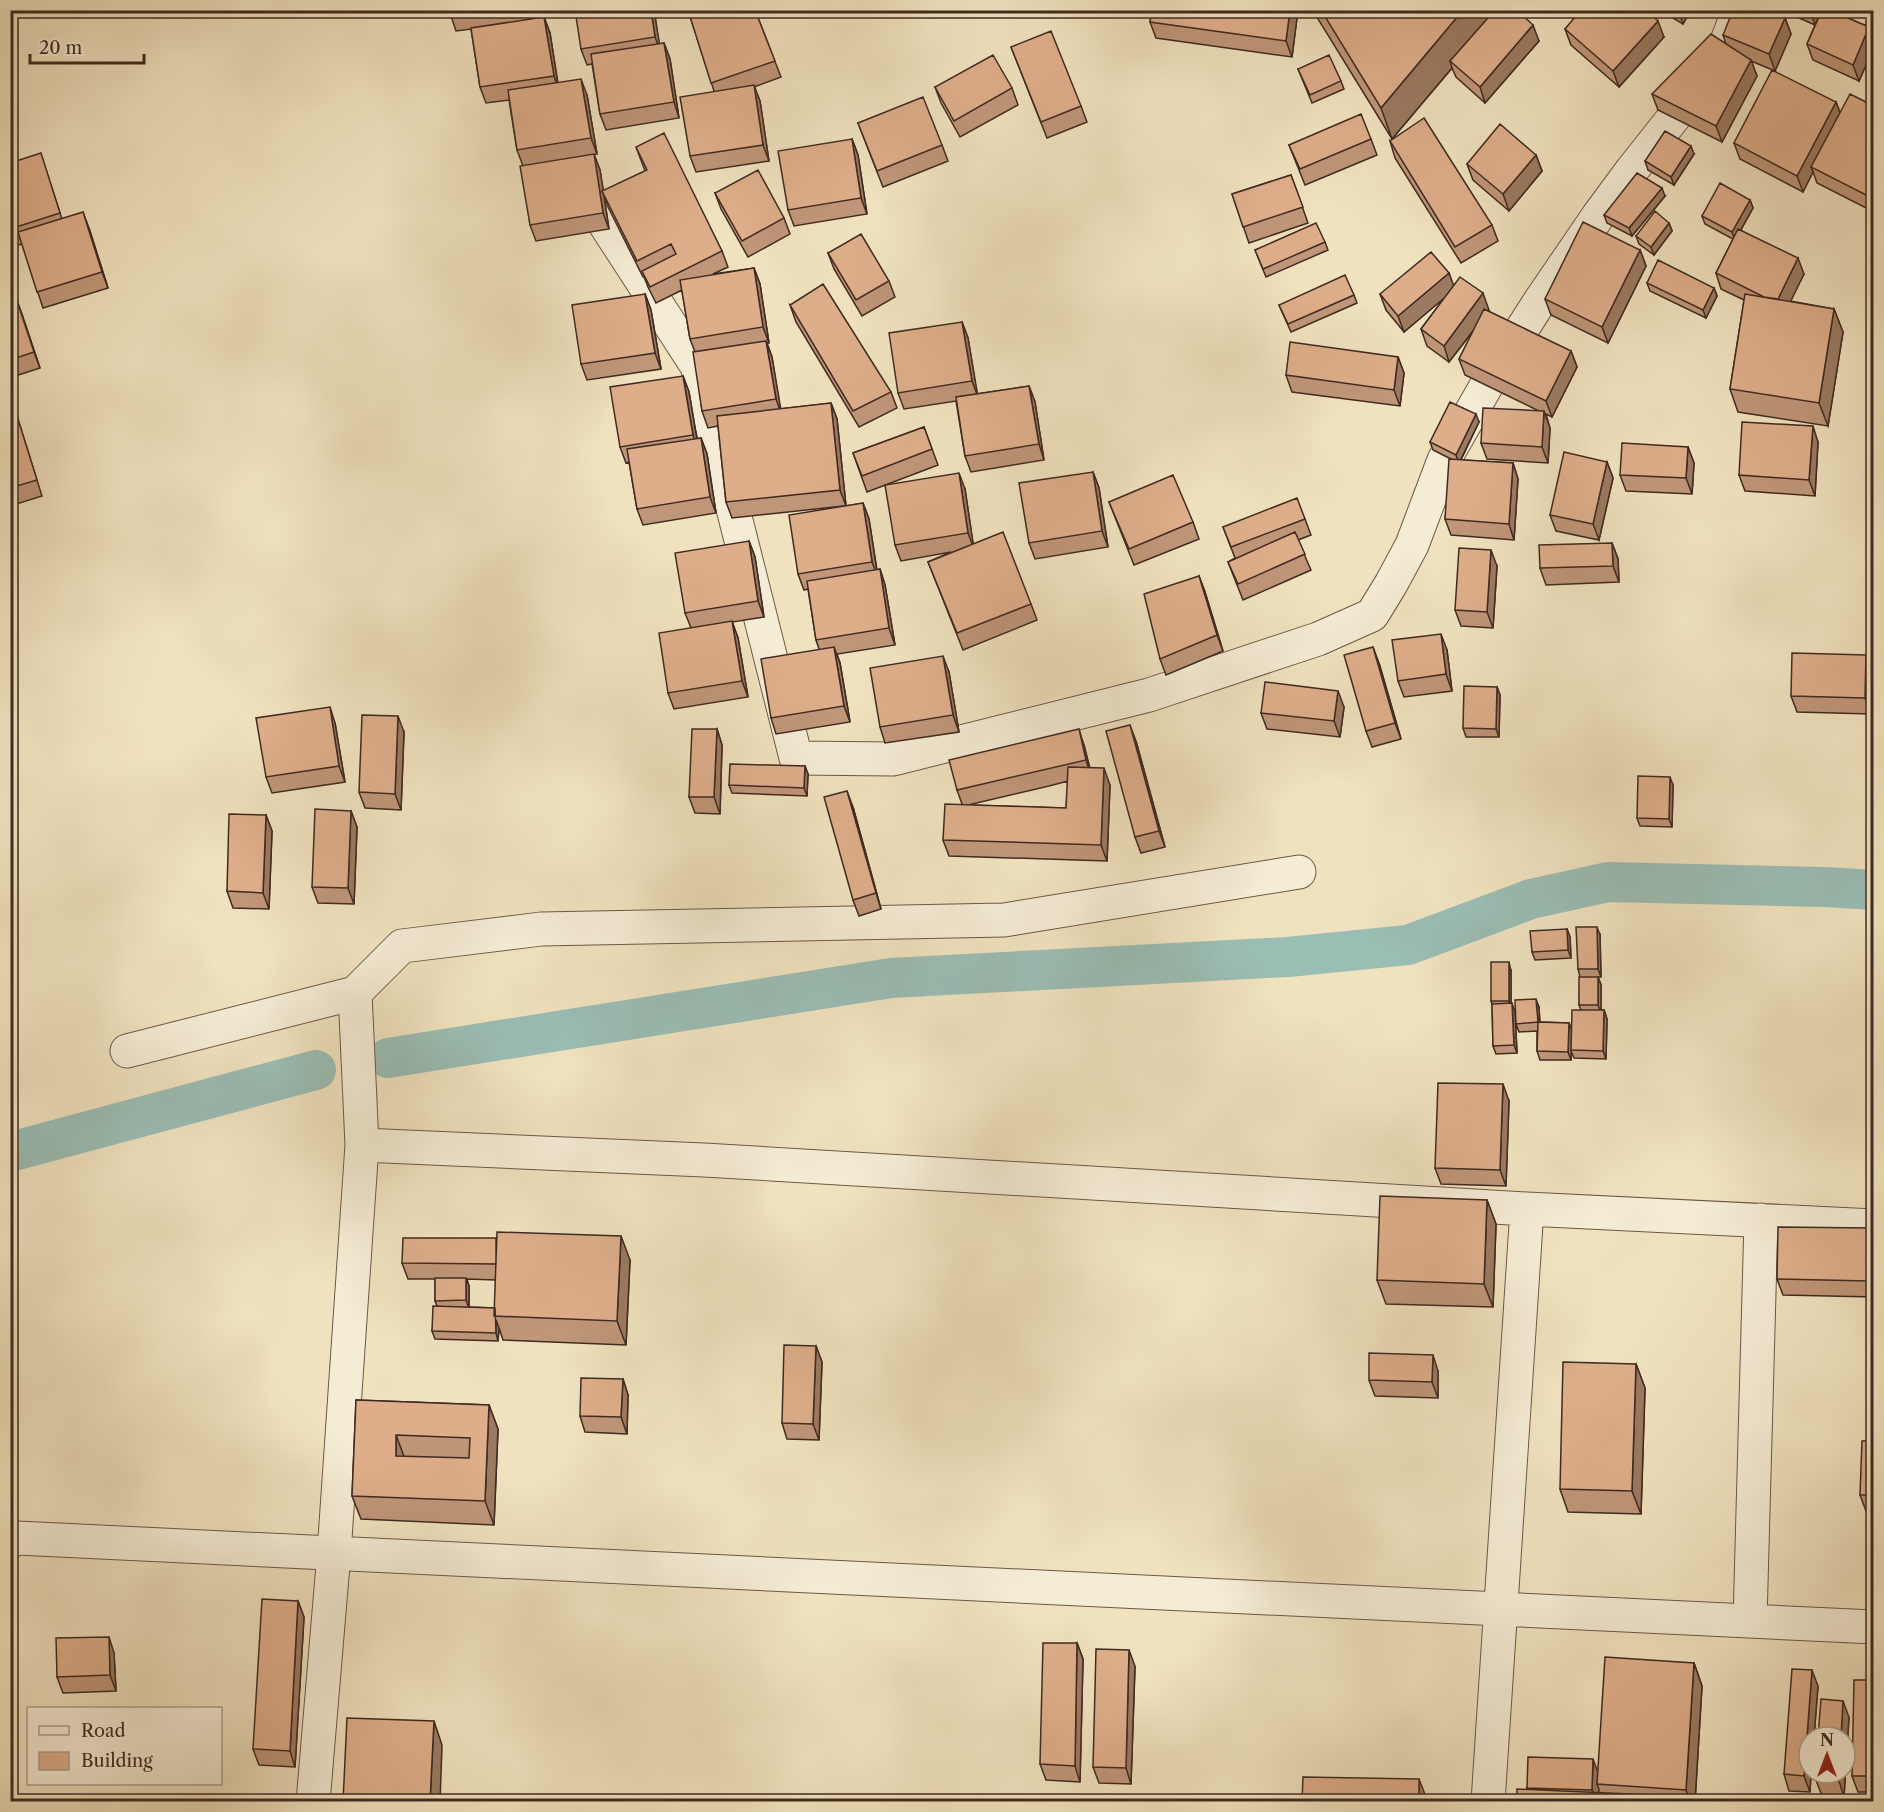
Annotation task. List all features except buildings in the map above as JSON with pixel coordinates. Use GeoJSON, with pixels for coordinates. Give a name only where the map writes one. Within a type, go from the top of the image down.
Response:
{"type":"FeatureCollection","features":[{"type":"Feature","properties":{"kind":"street"},"geometry":{"type":"LineString","coordinates":[[572,161],[592,204],[698,366],[795,758],[893,759],[1149,695],[1318,639],[1372,615],[1412,546],[1444,460],[1489,381],[1540,301],[1612,198],[1720,58],[1739,10]]}},
{"type":"Feature","properties":{"kind":"street"},"geometry":{"type":"LineString","coordinates":[[127,1051],[355,993],[402,946],[541,929],[1004,920],[1299,872]]}},
{"type":"Feature","properties":{"kind":"street"},"geometry":{"type":"LineString","coordinates":[[313,1802],[334,1553],[362,1145],[355,993]]}},
{"type":"Feature","properties":{"kind":"street"},"geometry":{"type":"LineString","coordinates":[[362,1145],[704,1160],[1527,1209],[1874,1226]]}},
{"type":"Feature","properties":{"kind":"street"},"geometry":{"type":"LineString","coordinates":[[1488,1802],[1527,1209]]}},
{"type":"Feature","properties":{"kind":"street"},"geometry":{"type":"LineString","coordinates":[[1750,1621],[1761,1220]]}},
{"type":"Feature","properties":{"kind":"street"},"geometry":{"type":"LineString","coordinates":[[10,1542],[17,1538],[1874,1627]]}},
{"type":"Feature","properties":{"kind":"waterway"},"geometry":{"type":"LineString","coordinates":[[388,1058],[891,978],[1288,957],[1408,945],[1531,899],[1608,882],[1874,890]]}},
{"type":"Feature","properties":{"kind":"waterway"},"geometry":{"type":"LineString","coordinates":[[10,1152],[316,1070]]}}]}
